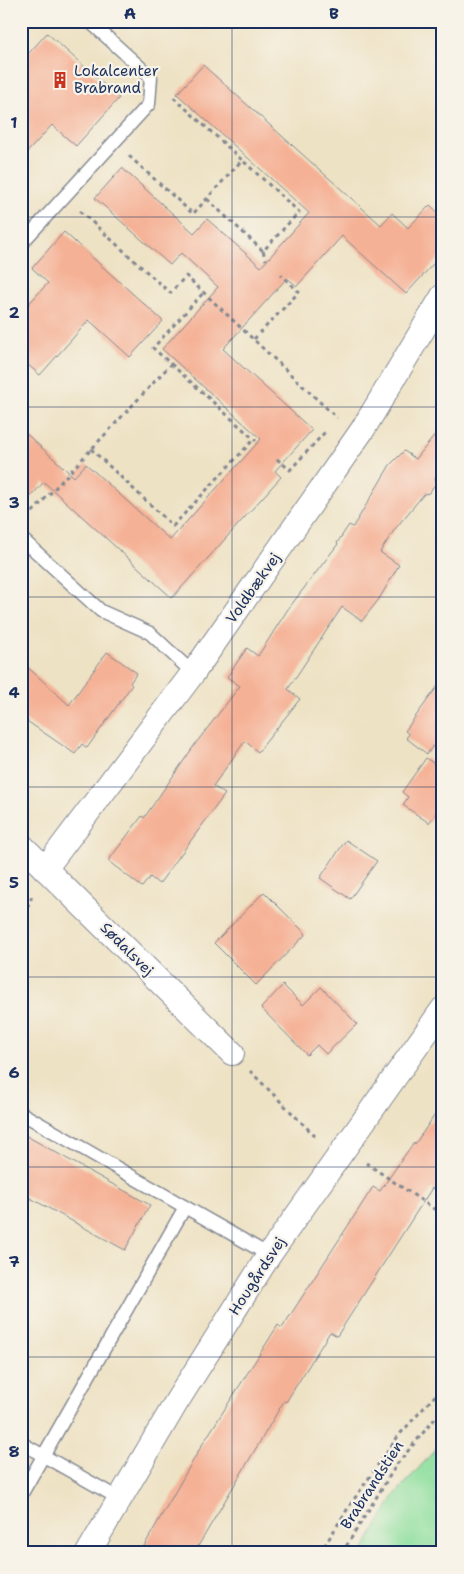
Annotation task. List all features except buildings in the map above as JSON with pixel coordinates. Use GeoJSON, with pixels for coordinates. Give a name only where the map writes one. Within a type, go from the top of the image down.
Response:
{"type":"FeatureCollection","features":[{"type":"Feature","properties":{"kind":"street","name":"Voldbækvej"},"geometry":{"type":"LineString","coordinates":[[45,869],[193,673],[364,429],[443,296]]}},
{"type":"Feature","properties":{"kind":"street","name":"Sødalsvej"},"geometry":{"type":"LineString","coordinates":[[21,845],[232,1053]]}},
{"type":"Feature","properties":{"kind":"street","name":"Hougårdsvej"},"geometry":{"type":"LineString","coordinates":[[88,1553],[177,1401],[269,1256],[344,1147],[443,1010]]}},
{"type":"Feature","properties":{"kind":"lane"},"geometry":{"type":"LineString","coordinates":[[21,244],[148,104],[151,77],[89,21]]}},
{"type":"Feature","properties":{"kind":"lane"},"geometry":{"type":"LineString","coordinates":[[21,538],[101,611],[150,633],[193,673]]}},
{"type":"Feature","properties":{"kind":"lane"},"geometry":{"type":"LineString","coordinates":[[21,1113],[269,1256]]}},
{"type":"Feature","properties":{"kind":"lane"},"geometry":{"type":"LineString","coordinates":[[21,1495],[185,1207]]}},
{"type":"Feature","properties":{"kind":"lane"},"geometry":{"type":"LineString","coordinates":[[21,1443],[120,1498]]}},
{"type":"Feature","properties":{"kind":"path"},"geometry":{"type":"LineString","coordinates":[[151,77],[299,212],[263,251]]}},
{"type":"Feature","properties":{"kind":"path"},"geometry":{"type":"LineString","coordinates":[[114,142],[193,214],[242,160]]}},
{"type":"Feature","properties":{"kind":"path"},"geometry":{"type":"LineString","coordinates":[[64,196],[170,293],[186,276],[338,418]]}},
{"type":"Feature","properties":{"kind":"path"},"geometry":{"type":"LineString","coordinates":[[207,200],[263,251],[266,260]]}},
{"type":"Feature","properties":{"kind":"path"},"geometry":{"type":"LineString","coordinates":[[254,339],[299,292],[281,275]]}},
{"type":"Feature","properties":{"kind":"path"},"geometry":{"type":"LineString","coordinates":[[91,449],[173,526],[255,440],[153,348],[204,292]]}},
{"type":"Feature","properties":{"kind":"path"},"geometry":{"type":"LineString","coordinates":[[21,524],[171,364]]}},
{"type":"Feature","properties":{"kind":"path"},"geometry":{"type":"LineString","coordinates":[[21,922],[24,915]]}},
{"type":"Feature","properties":{"kind":"path"},"geometry":{"type":"LineString","coordinates":[[232,1053],[315,1136],[344,1147],[443,1215]]}},
{"type":"Feature","properties":{"kind":"path"},"geometry":{"type":"LineString","coordinates":[[320,1553],[398,1435],[443,1387]]}},
{"type":"Feature","properties":{"kind":"path","name":"Brabrandstien"},"geometry":{"type":"LineString","coordinates":[[342,1553],[396,1464],[443,1409]]}},
{"type":"Feature","properties":{"kind":"green space"},"geometry":{"type":"Polygon","coordinates":[[[443,1441],[443,1553],[362,1553],[394,1496],[443,1441]]]}},
{"type":"Feature","properties":{"kind":"place","name":"Lokalcenter Brabrand"},"geometry":{"type":"Point","coordinates":[60,80]}}]}
